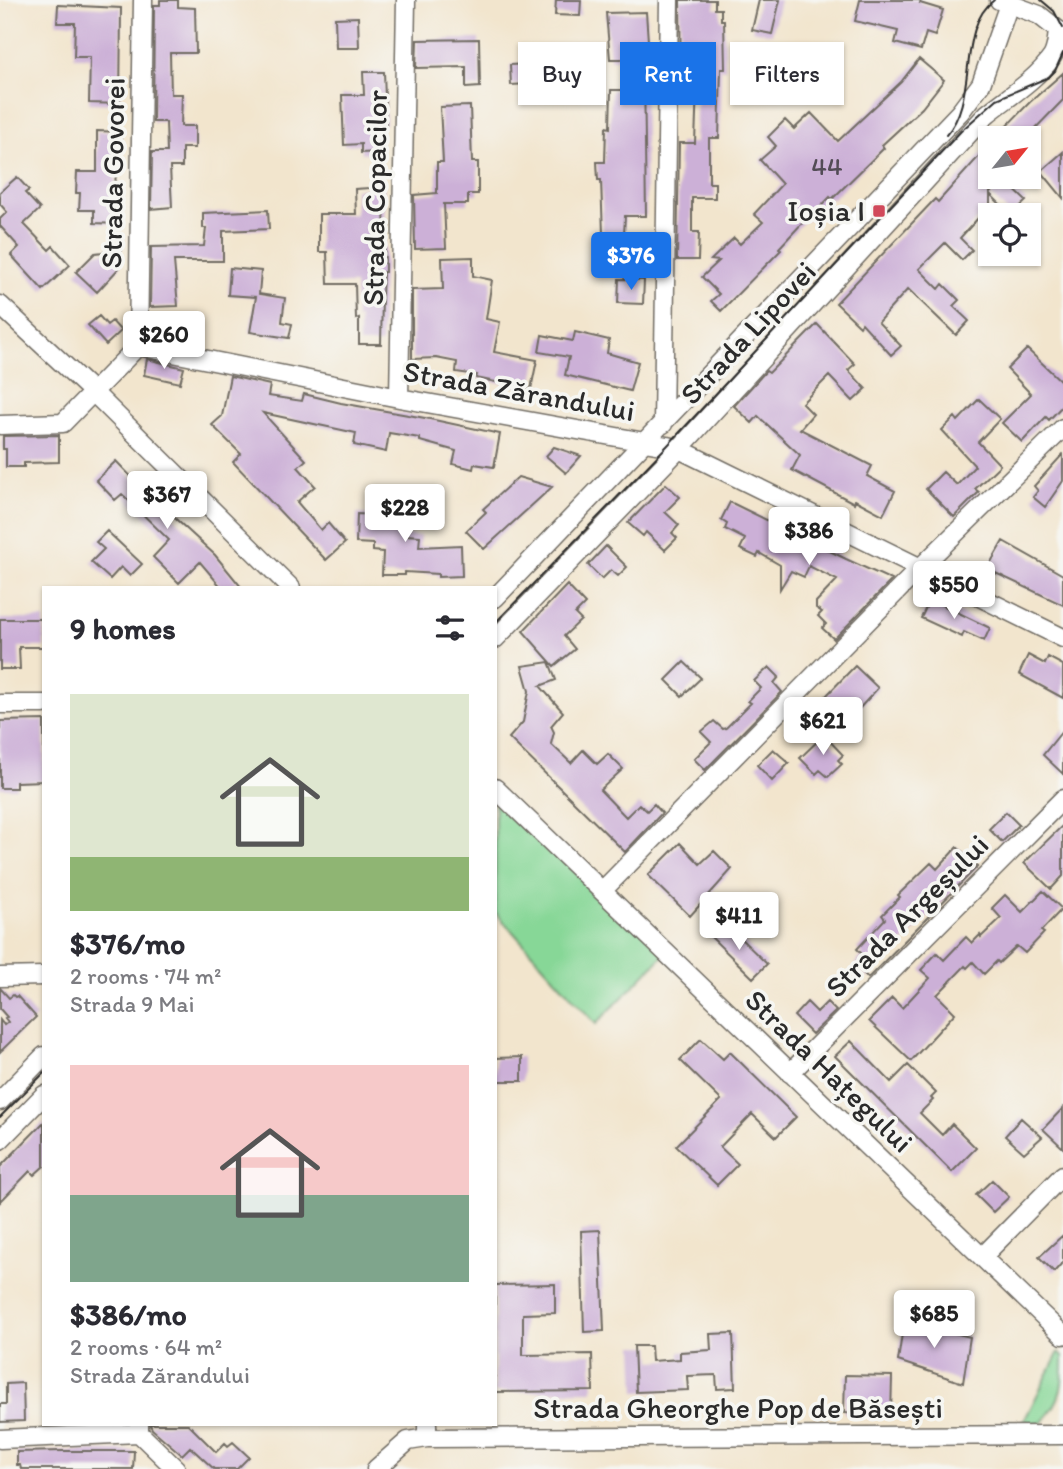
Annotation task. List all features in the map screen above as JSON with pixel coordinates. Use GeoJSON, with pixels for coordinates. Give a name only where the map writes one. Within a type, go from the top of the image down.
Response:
{"type":"FeatureCollection","features":[{"type":"Feature","properties":{"kind":"street","name":"Strada Govorei"},"geometry":{"type":"LineString","coordinates":[[138,346],[143,0]]}},
{"type":"Feature","properties":{"kind":"street","name":"Strada Copacilor"},"geometry":{"type":"LineString","coordinates":[[399,398],[406,0]]}},
{"type":"Feature","properties":{"kind":"street"},"geometry":{"type":"LineString","coordinates":[[663,424],[668,0]]}},
{"type":"Feature","properties":{"kind":"street"},"geometry":{"type":"LineString","coordinates":[[1004,2],[1039,15],[1060,32]]}},
{"type":"Feature","properties":{"kind":"street","name":"Strada Lipovei"},"geometry":{"type":"LineString","coordinates":[[497,596],[976,92],[1004,2]]}},
{"type":"Feature","properties":{"kind":"street","name":"Strada Lipovei"},"geometry":{"type":"LineString","coordinates":[[497,637],[679,449],[987,114],[1040,71],[1053,56],[1060,32]]}},
{"type":"Feature","properties":{"kind":"street"},"geometry":{"type":"LineString","coordinates":[[0,305],[93,392],[289,586]]}},
{"type":"Feature","properties":{"kind":"street"},"geometry":{"type":"LineString","coordinates":[[0,425],[63,423],[138,346]]}},
{"type":"Feature","properties":{"kind":"street","name":"Strada Zărandului"},"geometry":{"type":"LineString","coordinates":[[138,346],[399,398],[679,449],[1063,638]]}},
{"type":"Feature","properties":{"kind":"street"},"geometry":{"type":"LineString","coordinates":[[602,891],[919,569],[1063,428]]}},
{"type":"Feature","properties":{"kind":"street"},"geometry":{"type":"LineString","coordinates":[[0,704],[42,704]]}},
{"type":"Feature","properties":{"kind":"street","name":"Strada Hațegului"},"geometry":{"type":"LineString","coordinates":[[497,790],[1063,1335]]}},
{"type":"Feature","properties":{"kind":"street","name":"Strada Argeșului"},"geometry":{"type":"LineString","coordinates":[[790,1073],[1063,799]]}},
{"type":"Feature","properties":{"kind":"street"},"geometry":{"type":"LineString","coordinates":[[0,976],[42,976]]}},
{"type":"Feature","properties":{"kind":"street"},"geometry":{"type":"LineString","coordinates":[[0,1101],[42,1058]]}},
{"type":"Feature","properties":{"kind":"street"},"geometry":{"type":"LineString","coordinates":[[0,1140],[42,1097]]}},
{"type":"Feature","properties":{"kind":"street"},"geometry":{"type":"LineString","coordinates":[[982,1257],[1063,1175]]}},
{"type":"Feature","properties":{"kind":"street"},"geometry":{"type":"LineString","coordinates":[[0,1440],[139,1429],[176,1469]]}},
{"type":"Feature","properties":{"kind":"street"},"geometry":{"type":"LineString","coordinates":[[376,1469],[408,1441],[427,1431]]}},
{"type":"Feature","properties":{"kind":"street","name":"Strada Gheorghe Pop de Băsești"},"geometry":{"type":"LineString","coordinates":[[427,1431],[1063,1435]]}},
{"type":"Feature","properties":{"kind":"green space"},"geometry":{"type":"Polygon","coordinates":[[[497,791],[666,953],[596,1024],[497,914],[497,791]]]}},
{"type":"Feature","properties":{"kind":"green space"},"geometry":{"type":"Polygon","coordinates":[[[1059,1352],[1063,1356],[1063,1367],[1058,1400],[1041,1423],[1024,1421],[1059,1352]]]}},
{"type":"Feature","properties":{"kind":"building"},"geometry":{"type":"Polygon","coordinates":[[[160,0],[178,0],[178,7],[195,8],[196,53],[170,53],[171,94],[182,94],[181,126],[195,126],[195,148],[182,148],[182,167],[170,167],[172,207],[151,209],[152,152],[167,152],[166,122],[153,122],[154,5],[160,5],[160,0]]]}},
{"type":"Feature","properties":{"kind":"building"},"geometry":{"type":"Polygon","coordinates":[[[556,0],[581,0],[580,16],[555,15],[556,0]]]}},
{"type":"Feature","properties":{"kind":"building"},"geometry":{"type":"Polygon","coordinates":[[[680,0],[715,0],[715,9],[721,9],[721,20],[724,20],[725,69],[721,69],[719,138],[709,138],[709,183],[715,183],[715,198],[692,198],[692,232],[699,232],[698,260],[677,260],[679,143],[695,143],[696,105],[716,105],[716,42],[680,42],[680,0]]]}},
{"type":"Feature","properties":{"kind":"building"},"geometry":{"type":"Polygon","coordinates":[[[759,0],[780,0],[772,34],[752,30],[759,0]]]}},
{"type":"Feature","properties":{"kind":"building"},"geometry":{"type":"Polygon","coordinates":[[[860,0],[921,0],[920,3],[943,10],[935,36],[926,33],[921,50],[895,43],[898,31],[855,21],[860,0]]]}},
{"type":"Feature","properties":{"kind":"building"},"geometry":{"type":"Polygon","coordinates":[[[58,5],[121,8],[120,104],[89,103],[90,57],[74,57],[75,23],[57,23],[58,5]]]}},
{"type":"Feature","properties":{"kind":"building"},"geometry":{"type":"Polygon","coordinates":[[[646,12],[648,42],[620,42],[620,59],[610,59],[606,13],[646,12]]]}},
{"type":"Feature","properties":{"kind":"building"},"geometry":{"type":"Polygon","coordinates":[[[358,17],[359,48],[336,48],[335,18],[358,17]]]}},
{"type":"Feature","properties":{"kind":"building"},"geometry":{"type":"Polygon","coordinates":[[[479,39],[480,87],[466,88],[466,67],[416,68],[417,40],[479,39]]]}},
{"type":"Feature","properties":{"kind":"building"},"geometry":{"type":"Polygon","coordinates":[[[919,59],[944,80],[922,108],[882,145],[884,148],[832,199],[830,197],[805,220],[779,248],[781,250],[721,311],[711,301],[719,294],[702,277],[719,261],[711,260],[734,238],[740,244],[763,222],[754,214],[782,184],[760,160],[776,146],[768,137],[785,120],[794,129],[811,113],[838,141],[901,82],[919,59]]]}},
{"type":"Feature","properties":{"kind":"building"},"geometry":{"type":"Polygon","coordinates":[[[510,65],[518,65],[518,85],[511,85],[510,65]]]}},
{"type":"Feature","properties":{"kind":"building"},"geometry":{"type":"Polygon","coordinates":[[[363,72],[384,72],[386,124],[379,124],[380,152],[361,153],[361,144],[344,145],[342,95],[364,95],[363,72]]]}},
{"type":"Feature","properties":{"kind":"building"},"geometry":{"type":"Polygon","coordinates":[[[1063,73],[1063,100],[1038,126],[1007,126],[1063,73]]]}},
{"type":"Feature","properties":{"kind":"building"},"geometry":{"type":"Polygon","coordinates":[[[611,90],[620,90],[620,105],[644,105],[646,216],[625,216],[624,235],[603,234],[601,180],[598,180],[597,162],[605,162],[606,127],[610,128],[611,90]]]}},
{"type":"Feature","properties":{"kind":"building"},"geometry":{"type":"Polygon","coordinates":[[[470,106],[472,162],[478,162],[478,194],[468,194],[468,204],[444,204],[446,248],[415,249],[414,195],[437,193],[437,162],[443,162],[440,107],[470,106]]]}},
{"type":"Feature","properties":{"kind":"building"},"geometry":{"type":"Polygon","coordinates":[[[97,131],[121,132],[121,162],[116,162],[115,198],[120,198],[119,224],[94,223],[94,210],[79,210],[80,193],[76,193],[77,172],[97,172],[97,131]]]}},
{"type":"Feature","properties":{"kind":"building"},"geometry":{"type":"Polygon","coordinates":[[[1063,152],[1063,198],[1041,171],[1063,152]]]}},
{"type":"Feature","properties":{"kind":"building"},"geometry":{"type":"Polygon","coordinates":[[[978,157],[978,189],[990,189],[990,193],[994,189],[1013,189],[1026,201],[999,203],[990,194],[990,203],[978,203],[978,218],[960,238],[972,250],[962,260],[945,243],[919,269],[939,289],[943,284],[959,300],[953,306],[969,321],[956,335],[908,289],[878,322],[901,346],[891,355],[862,323],[860,326],[836,303],[935,199],[938,202],[978,157]]]}},
{"type":"Feature","properties":{"kind":"building"},"geometry":{"type":"Polygon","coordinates":[[[17,177],[29,190],[25,193],[40,209],[24,224],[49,250],[53,246],[70,265],[43,290],[11,255],[19,247],[0,226],[0,219],[7,212],[0,204],[0,192],[17,177]]]}},
{"type":"Feature","properties":{"kind":"building"},"geometry":{"type":"Polygon","coordinates":[[[384,187],[385,272],[381,344],[359,344],[355,284],[328,284],[327,252],[319,252],[319,214],[356,214],[355,189],[384,187]]]}},
{"type":"Feature","properties":{"kind":"building"},"geometry":{"type":"Polygon","coordinates":[[[268,210],[269,229],[223,231],[223,261],[174,261],[178,306],[150,307],[151,247],[204,246],[206,228],[203,228],[203,213],[268,210]]]}},
{"type":"Feature","properties":{"kind":"building"},"geometry":{"type":"Polygon","coordinates":[[[121,250],[120,267],[97,292],[76,272],[95,253],[121,250]]]}},
{"type":"Feature","properties":{"kind":"building"},"geometry":{"type":"Polygon","coordinates":[[[473,257],[473,276],[492,280],[486,319],[500,322],[494,352],[537,360],[531,389],[456,372],[457,362],[436,358],[412,359],[412,290],[443,289],[442,258],[473,257]]]}},
{"type":"Feature","properties":{"kind":"building"},"geometry":{"type":"Polygon","coordinates":[[[230,268],[261,271],[259,294],[285,298],[282,322],[292,324],[289,338],[250,332],[256,297],[228,295],[230,268]]]}},
{"type":"Feature","properties":{"kind":"building"},"geometry":{"type":"Polygon","coordinates":[[[619,279],[644,280],[643,304],[618,303],[619,279]]]}},
{"type":"Feature","properties":{"kind":"building"},"geometry":{"type":"Polygon","coordinates":[[[99,316],[107,325],[112,321],[121,331],[106,345],[88,325],[99,316]]]}},
{"type":"Feature","properties":{"kind":"building"},"geometry":{"type":"Polygon","coordinates":[[[817,324],[855,364],[848,370],[866,389],[853,401],[829,376],[802,403],[813,414],[800,429],[872,466],[867,476],[895,491],[883,515],[792,470],[800,455],[758,416],[752,423],[734,406],[766,371],[769,373],[817,324]]]}},
{"type":"Feature","properties":{"kind":"building"},"geometry":{"type":"Polygon","coordinates":[[[575,332],[609,340],[607,353],[638,362],[630,391],[565,375],[569,357],[539,352],[542,335],[573,341],[575,332]]]}},
{"type":"Feature","properties":{"kind":"building"},"geometry":{"type":"Polygon","coordinates":[[[1027,349],[1063,383],[1063,405],[1049,420],[1046,417],[1022,442],[1002,423],[1031,394],[1007,369],[1027,349]]]}},
{"type":"Feature","properties":{"kind":"building"},"geometry":{"type":"Polygon","coordinates":[[[147,359],[184,368],[180,383],[144,375],[147,359]]]}},
{"type":"Feature","properties":{"kind":"building"},"geometry":{"type":"Polygon","coordinates":[[[230,376],[270,385],[268,396],[302,401],[304,394],[500,434],[494,467],[474,464],[473,469],[453,464],[456,451],[420,441],[420,438],[389,433],[386,452],[354,445],[356,433],[263,413],[306,460],[298,467],[315,486],[297,502],[321,530],[328,523],[345,543],[326,560],[233,462],[241,454],[212,425],[222,416],[230,376]]]}},
{"type":"Feature","properties":{"kind":"building"},"geometry":{"type":"Polygon","coordinates":[[[979,399],[1000,419],[978,442],[1000,465],[975,489],[979,492],[954,517],[926,489],[943,472],[957,485],[975,466],[942,430],[955,417],[958,421],[979,399]]]}},
{"type":"Feature","properties":{"kind":"building"},"geometry":{"type":"Polygon","coordinates":[[[59,435],[59,462],[24,463],[24,467],[6,467],[3,436],[59,435]]]}},
{"type":"Feature","properties":{"kind":"building"},"geometry":{"type":"Polygon","coordinates":[[[554,447],[581,456],[566,473],[546,456],[554,447]]]}},
{"type":"Feature","properties":{"kind":"building"},"geometry":{"type":"Polygon","coordinates":[[[1063,454],[1063,481],[1045,507],[1033,497],[1038,491],[1034,486],[1063,454]]]}},
{"type":"Feature","properties":{"kind":"building"},"geometry":{"type":"Polygon","coordinates":[[[116,461],[215,555],[240,586],[220,586],[200,562],[179,583],[153,557],[169,540],[122,494],[115,500],[96,480],[116,461]]]}},
{"type":"Feature","properties":{"kind":"building"},"geometry":{"type":"Polygon","coordinates":[[[518,477],[552,487],[484,549],[466,531],[486,512],[483,509],[518,477]]]}},
{"type":"Feature","properties":{"kind":"building"},"geometry":{"type":"Polygon","coordinates":[[[666,484],[680,497],[665,512],[679,525],[672,533],[677,538],[665,550],[646,532],[643,536],[628,523],[666,484]]]}},
{"type":"Feature","properties":{"kind":"building"},"geometry":{"type":"Polygon","coordinates":[[[379,499],[408,500],[406,535],[420,536],[419,547],[461,545],[462,576],[438,577],[438,574],[405,572],[405,575],[382,575],[383,552],[373,551],[373,544],[356,543],[357,514],[378,515],[379,499]]]}},
{"type":"Feature","properties":{"kind":"building"},"geometry":{"type":"Polygon","coordinates":[[[730,502],[892,580],[834,639],[822,628],[826,624],[818,616],[822,612],[816,608],[816,602],[837,580],[809,566],[804,577],[791,571],[780,589],[780,565],[759,553],[757,557],[740,549],[745,539],[725,529],[727,524],[721,520],[730,502]]]}},
{"type":"Feature","properties":{"kind":"building"},"geometry":{"type":"Polygon","coordinates":[[[107,531],[142,564],[130,576],[121,567],[110,579],[91,562],[104,549],[96,542],[107,531]]]}},
{"type":"Feature","properties":{"kind":"building"},"geometry":{"type":"Polygon","coordinates":[[[1003,541],[1063,575],[1063,605],[987,569],[1003,541]]]}},
{"type":"Feature","properties":{"kind":"building"},"geometry":{"type":"Polygon","coordinates":[[[606,546],[627,567],[618,576],[611,570],[602,579],[588,565],[606,546]]]}},
{"type":"Feature","properties":{"kind":"building"},"geometry":{"type":"Polygon","coordinates":[[[567,585],[585,604],[575,614],[581,620],[564,636],[575,649],[554,666],[523,631],[567,585]]]}},
{"type":"Feature","properties":{"kind":"building"},"geometry":{"type":"Polygon","coordinates":[[[930,599],[990,628],[984,641],[964,632],[962,637],[921,618],[930,599]]]}},
{"type":"Feature","properties":{"kind":"building"},"geometry":{"type":"Polygon","coordinates":[[[0,619],[42,619],[42,647],[19,647],[20,669],[0,669],[0,619]]]}},
{"type":"Feature","properties":{"kind":"building"},"geometry":{"type":"Polygon","coordinates":[[[1028,655],[1045,664],[1048,657],[1063,665],[1063,698],[1019,674],[1028,655]]]}},
{"type":"Feature","properties":{"kind":"building"},"geometry":{"type":"Polygon","coordinates":[[[549,662],[556,680],[540,686],[563,712],[551,726],[554,732],[551,744],[571,763],[583,750],[597,764],[608,754],[623,769],[600,790],[626,817],[639,804],[647,811],[654,804],[662,813],[625,852],[509,738],[523,722],[529,691],[522,666],[549,662]]]}},
{"type":"Feature","properties":{"kind":"building"},"geometry":{"type":"Polygon","coordinates":[[[684,662],[701,678],[682,696],[666,680],[684,662]]]}},
{"type":"Feature","properties":{"kind":"building"},"geometry":{"type":"Polygon","coordinates":[[[855,666],[878,688],[847,722],[823,699],[855,666]]]}},
{"type":"Feature","properties":{"kind":"building"},"geometry":{"type":"Polygon","coordinates":[[[769,667],[779,677],[774,683],[782,692],[705,770],[694,759],[711,742],[701,732],[714,721],[723,729],[726,728],[751,703],[748,701],[761,688],[754,681],[769,667]]]}},
{"type":"Feature","properties":{"kind":"building"},"geometry":{"type":"Polygon","coordinates":[[[42,720],[42,781],[16,782],[16,788],[0,788],[0,721],[42,720]]]}},
{"type":"Feature","properties":{"kind":"building"},"geometry":{"type":"Polygon","coordinates":[[[1063,730],[1063,774],[1043,755],[1063,730]]]}},
{"type":"Feature","properties":{"kind":"building"},"geometry":{"type":"Polygon","coordinates":[[[824,735],[843,755],[838,760],[842,764],[828,777],[820,770],[816,774],[800,758],[824,735]]]}},
{"type":"Feature","properties":{"kind":"building"},"geometry":{"type":"Polygon","coordinates":[[[773,749],[789,763],[772,781],[757,765],[773,749]]]}},
{"type":"Feature","properties":{"kind":"building"},"geometry":{"type":"Polygon","coordinates":[[[1006,812],[1019,825],[1002,842],[989,829],[1006,812]]]}},
{"type":"Feature","properties":{"kind":"building"},"geometry":{"type":"Polygon","coordinates":[[[1063,825],[1063,876],[1051,889],[1024,863],[1063,825]]]}},
{"type":"Feature","properties":{"kind":"building"},"geometry":{"type":"Polygon","coordinates":[[[680,843],[700,864],[714,851],[732,869],[690,916],[648,875],[680,843]]]}},
{"type":"Feature","properties":{"kind":"building"},"geometry":{"type":"Polygon","coordinates":[[[957,847],[978,866],[868,978],[855,964],[863,955],[857,949],[885,919],[882,915],[900,897],[898,895],[931,863],[937,869],[957,847]]]}},
{"type":"Feature","properties":{"kind":"building"},"geometry":{"type":"Polygon","coordinates":[[[1043,891],[1062,909],[1041,931],[1044,933],[1025,953],[1017,946],[984,974],[973,962],[967,968],[965,966],[937,995],[955,1013],[911,1061],[869,1021],[892,998],[902,1008],[930,978],[921,970],[937,953],[944,960],[966,937],[972,943],[980,935],[981,937],[1001,918],[992,908],[1005,895],[1022,912],[1043,891]]]}},
{"type":"Feature","properties":{"kind":"building"},"geometry":{"type":"Polygon","coordinates":[[[760,900],[772,911],[759,924],[747,913],[760,900]]]}},
{"type":"Feature","properties":{"kind":"building"},"geometry":{"type":"Polygon","coordinates":[[[718,925],[733,939],[737,935],[767,964],[753,978],[709,935],[718,925]]]}},
{"type":"Feature","properties":{"kind":"building"},"geometry":{"type":"Polygon","coordinates":[[[0,988],[9,998],[17,996],[36,1017],[0,1052],[0,1020],[4,1025],[8,1022],[0,1009],[0,988]]]}},
{"type":"Feature","properties":{"kind":"building"},"geometry":{"type":"Polygon","coordinates":[[[807,1002],[817,1012],[827,1002],[836,1011],[812,1034],[794,1016],[807,1002]]]}},
{"type":"Feature","properties":{"kind":"building"},"geometry":{"type":"Polygon","coordinates":[[[701,1039],[723,1059],[730,1052],[796,1117],[776,1137],[752,1114],[720,1147],[738,1164],[717,1185],[676,1146],[721,1100],[680,1060],[701,1039]]]}},
{"type":"Feature","properties":{"kind":"building"},"geometry":{"type":"Polygon","coordinates":[[[851,1041],[891,1082],[908,1065],[936,1093],[920,1113],[942,1135],[952,1124],[976,1148],[952,1172],[835,1056],[851,1041]]]}},
{"type":"Feature","properties":{"kind":"building"},"geometry":{"type":"Polygon","coordinates":[[[522,1057],[522,1081],[497,1081],[497,1058],[522,1057]]]}},
{"type":"Feature","properties":{"kind":"building"},"geometry":{"type":"Polygon","coordinates":[[[1063,1108],[1063,1148],[1043,1129],[1063,1108]]]}},
{"type":"Feature","properties":{"kind":"building"},"geometry":{"type":"Polygon","coordinates":[[[1021,1118],[1042,1137],[1024,1153],[1005,1136],[1021,1118]]]}},
{"type":"Feature","properties":{"kind":"building"},"geometry":{"type":"Polygon","coordinates":[[[42,1124],[42,1168],[34,1175],[30,1171],[0,1202],[0,1167],[42,1124]]]}},
{"type":"Feature","properties":{"kind":"building"},"geometry":{"type":"Polygon","coordinates":[[[992,1180],[1009,1197],[993,1212],[976,1195],[992,1180]]]}},
{"type":"Feature","properties":{"kind":"building"},"geometry":{"type":"Polygon","coordinates":[[[600,1230],[604,1331],[584,1332],[581,1231],[600,1230]]]}},
{"type":"Feature","properties":{"kind":"building"},"geometry":{"type":"Polygon","coordinates":[[[1063,1235],[1063,1262],[1054,1272],[1039,1257],[1063,1235]]]}},
{"type":"Feature","properties":{"kind":"building"},"geometry":{"type":"Polygon","coordinates":[[[555,1284],[555,1313],[523,1314],[523,1355],[592,1354],[593,1391],[497,1392],[497,1285],[555,1284]]]}},
{"type":"Feature","properties":{"kind":"building"},"geometry":{"type":"Polygon","coordinates":[[[904,1320],[970,1337],[963,1383],[898,1361],[904,1320]]]}},
{"type":"Feature","properties":{"kind":"building"},"geometry":{"type":"Polygon","coordinates":[[[733,1333],[735,1388],[717,1389],[716,1375],[687,1376],[688,1390],[636,1392],[634,1346],[651,1346],[652,1361],[680,1359],[680,1352],[711,1350],[710,1334],[733,1333]]]}},
{"type":"Feature","properties":{"kind":"building"},"geometry":{"type":"Polygon","coordinates":[[[845,1375],[892,1376],[891,1415],[844,1413],[845,1375]]]}},
{"type":"Feature","properties":{"kind":"building"},"geometry":{"type":"Polygon","coordinates":[[[23,1383],[24,1421],[0,1422],[0,1404],[6,1404],[6,1384],[23,1383]]]}},
{"type":"Feature","properties":{"kind":"building"},"geometry":{"type":"Polygon","coordinates":[[[151,1426],[190,1426],[216,1452],[225,1443],[228,1446],[233,1442],[249,1457],[237,1469],[214,1469],[190,1447],[182,1455],[151,1426]]]}},
{"type":"Feature","properties":{"kind":"building"},"geometry":{"type":"Polygon","coordinates":[[[134,1451],[133,1469],[21,1469],[20,1465],[17,1465],[17,1452],[134,1451]]]}},
{"type":"Feature","properties":{"kind":"tram line"},"geometry":{"type":"LineString","coordinates":[[946,135],[956,120],[962,103],[975,28],[982,13],[994,0]]}},
{"type":"Feature","properties":{"kind":"tram line"},"geometry":{"type":"LineString","coordinates":[[1041,0],[1054,11],[1063,28]]}},
{"type":"Feature","properties":{"kind":"tram line"},"geometry":{"type":"LineString","coordinates":[[497,621],[667,446],[961,131],[997,99],[1049,77],[1055,71],[1063,53]]}},
{"type":"Feature","properties":{"kind":"tram line"},"geometry":{"type":"LineString","coordinates":[[0,1117],[42,1075]]}},
{"type":"Feature","properties":{"kind":"place","name":"Ioșia I"},"geometry":{"type":"Point","coordinates":[879,211]}}]}
